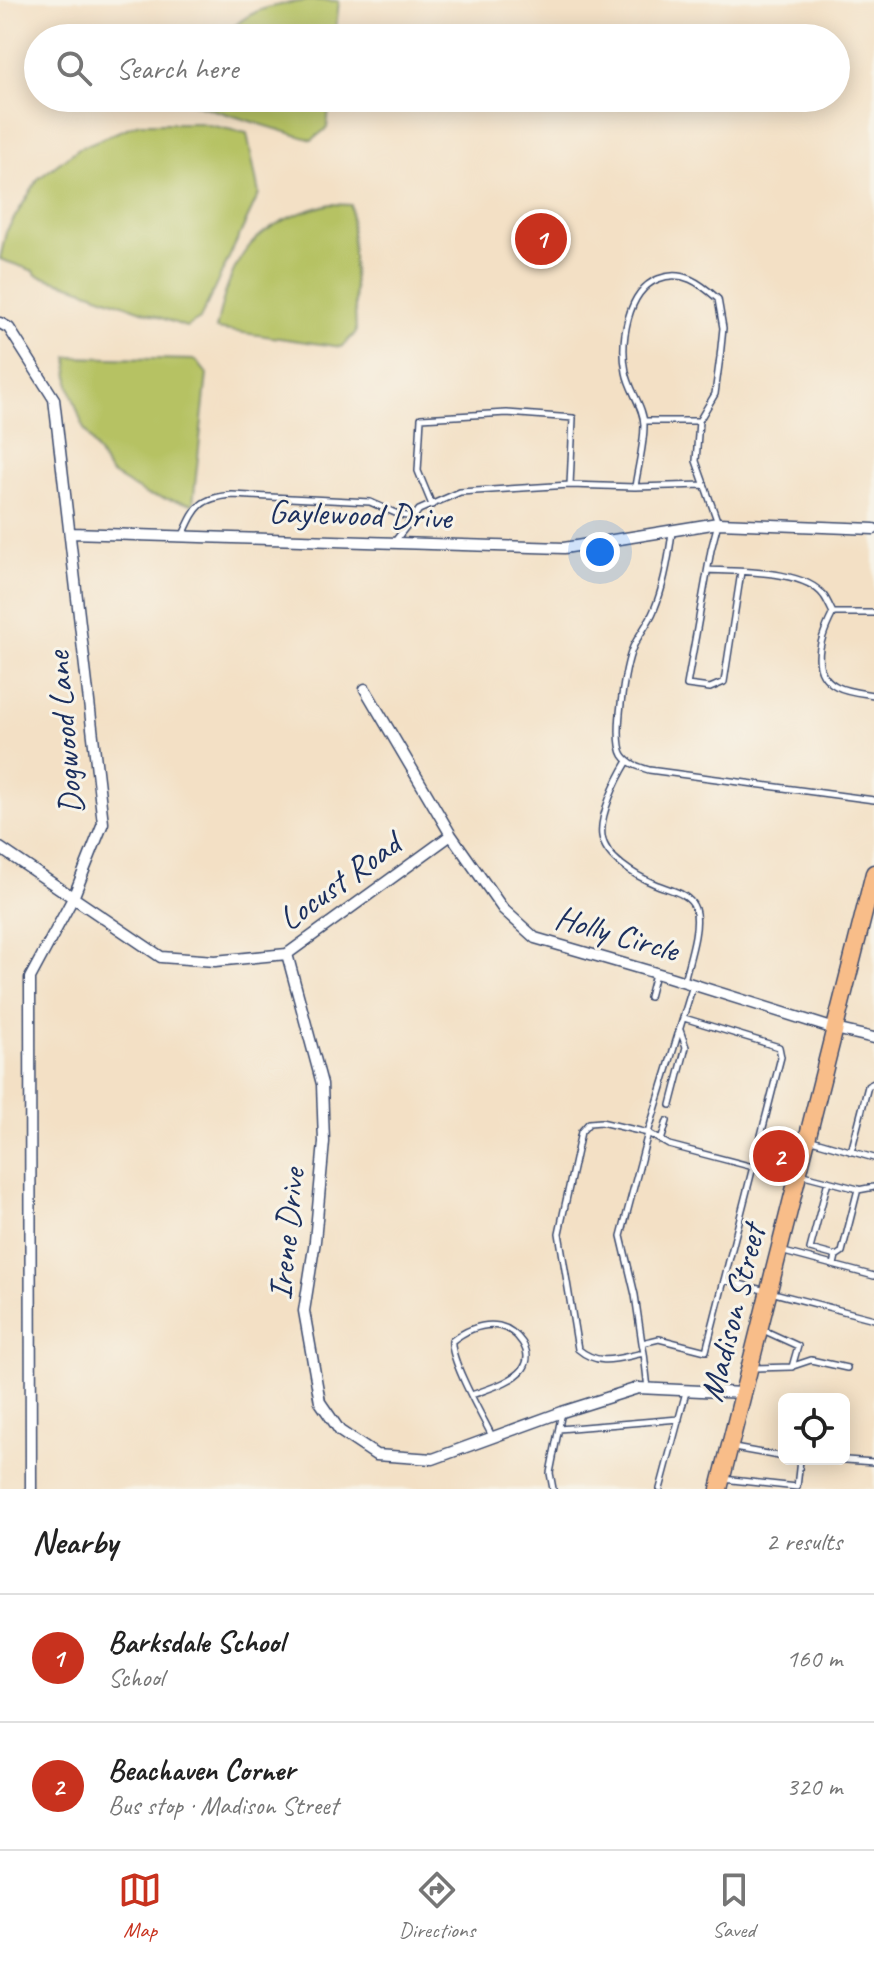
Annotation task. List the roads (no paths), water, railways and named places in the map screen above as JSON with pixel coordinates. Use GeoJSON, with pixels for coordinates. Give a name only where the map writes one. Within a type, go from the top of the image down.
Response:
{"type":"FeatureCollection","features":[{"type":"Feature","properties":{"kind":"main road","name":"Madison Street"},"geometry":{"type":"LineString","coordinates":[[720,1484],[871,895],[874,873]]}},
{"type":"Feature","properties":{"kind":"street"},"geometry":{"type":"LineString","coordinates":[[0,323],[9,328],[54,399],[71,533]]}},
{"type":"Feature","properties":{"kind":"street","name":"Gaylewood Drive"},"geometry":{"type":"LineString","coordinates":[[71,533],[564,548],[718,523],[874,529]]}},
{"type":"Feature","properties":{"kind":"street","name":"Dogwood Lane"},"geometry":{"type":"LineString","coordinates":[[31,1489],[30,978],[73,898],[103,823],[71,533]]}},
{"type":"Feature","properties":{"kind":"street","name":"Holly Circle"},"geometry":{"type":"LineString","coordinates":[[365,689],[451,835],[503,909],[535,938],[835,1029],[874,1038]]}},
{"type":"Feature","properties":{"kind":"street","name":"Locust Road"},"geometry":{"type":"LineString","coordinates":[[0,848],[161,957],[215,961],[287,954],[451,835]]}},
{"type":"Feature","properties":{"kind":"street","name":"Irene Drive"},"geometry":{"type":"LineString","coordinates":[[287,954],[322,1084],[324,1142],[315,1241],[304,1311],[320,1402],[340,1431],[376,1455],[433,1459],[638,1388],[743,1393]]}},
{"type":"Feature","properties":{"kind":"lane"},"geometry":{"type":"LineString","coordinates":[[635,487],[644,421],[626,372],[625,340],[632,304],[647,283],[671,274],[698,281],[718,299],[723,328],[715,394],[699,421],[696,461],[718,523],[687,685],[710,688],[724,682],[741,572]]}},
{"type":"Feature","properties":{"kind":"lane"},"geometry":{"type":"LineString","coordinates":[[432,505],[418,471],[421,418],[507,413],[573,418],[570,485]]}},
{"type":"Feature","properties":{"kind":"lane"},"geometry":{"type":"LineString","coordinates":[[644,421],[699,421]]}},
{"type":"Feature","properties":{"kind":"lane"},"geometry":{"type":"LineString","coordinates":[[393,543],[419,510],[460,492],[570,485],[704,485]]}},
{"type":"Feature","properties":{"kind":"lane"},"geometry":{"type":"LineString","coordinates":[[183,536],[194,511],[211,497],[232,495],[370,502],[400,515],[414,517]]}},
{"type":"Feature","properties":{"kind":"lane"},"geometry":{"type":"LineString","coordinates":[[672,531],[670,551],[654,610],[629,659],[617,735],[621,753],[628,761],[649,770],[874,800]]}},
{"type":"Feature","properties":{"kind":"lane"},"geometry":{"type":"LineString","coordinates":[[708,570],[787,576],[811,585],[823,594],[833,613]]}},
{"type":"Feature","properties":{"kind":"lane"},"geometry":{"type":"LineString","coordinates":[[833,613],[874,613]]}},
{"type":"Feature","properties":{"kind":"lane"},"geometry":{"type":"LineString","coordinates":[[833,613],[823,632],[818,659],[824,678],[839,688],[874,695]]}},
{"type":"Feature","properties":{"kind":"lane"},"geometry":{"type":"LineString","coordinates":[[628,761],[616,781],[601,833],[604,843],[625,868],[690,900],[695,907],[697,921],[684,1018],[648,1133],[621,1236],[635,1295],[648,1389]]}},
{"type":"Feature","properties":{"kind":"lane"},"geometry":{"type":"LineString","coordinates":[[649,997],[656,973]]}},
{"type":"Feature","properties":{"kind":"lane"},"geometry":{"type":"LineString","coordinates":[[642,1343],[659,1339],[706,1351],[781,1057],[779,1047],[684,1018]]}},
{"type":"Feature","properties":{"kind":"lane"},"geometry":{"type":"LineString","coordinates":[[671,1105],[686,1047],[680,1029]]}},
{"type":"Feature","properties":{"kind":"lane"},"geometry":{"type":"LineString","coordinates":[[851,1152],[868,1086],[874,1083]]}},
{"type":"Feature","properties":{"kind":"lane"},"geometry":{"type":"LineString","coordinates":[[661,1141],[667,1121]]}},
{"type":"Feature","properties":{"kind":"lane"},"geometry":{"type":"LineString","coordinates":[[644,1353],[599,1360],[589,1359],[578,1349],[559,1233],[581,1132],[589,1123],[601,1122],[648,1133],[669,1145],[858,1190],[874,1187]]}},
{"type":"Feature","properties":{"kind":"lane"},"geometry":{"type":"LineString","coordinates":[[807,1139],[874,1158]]}},
{"type":"Feature","properties":{"kind":"lane"},"geometry":{"type":"LineString","coordinates":[[828,1181],[810,1249],[836,1256]]}},
{"type":"Feature","properties":{"kind":"lane"},"geometry":{"type":"LineString","coordinates":[[834,1265],[836,1256],[842,1252],[858,1190]]}},
{"type":"Feature","properties":{"kind":"lane"},"geometry":{"type":"LineString","coordinates":[[779,1251],[874,1276]]}},
{"type":"Feature","properties":{"kind":"lane"},"geometry":{"type":"LineString","coordinates":[[724,1280],[874,1319]]}},
{"type":"Feature","properties":{"kind":"lane"},"geometry":{"type":"LineString","coordinates":[[472,1395],[523,1369],[527,1360],[526,1350],[512,1331],[499,1326],[485,1326],[464,1332],[452,1341],[451,1349],[472,1395],[493,1437]]}},
{"type":"Feature","properties":{"kind":"lane"},"geometry":{"type":"LineString","coordinates":[[759,1329],[798,1346],[792,1367]]}},
{"type":"Feature","properties":{"kind":"lane"},"geometry":{"type":"LineString","coordinates":[[749,1368],[792,1367],[811,1360],[847,1368]]}},
{"type":"Feature","properties":{"kind":"lane"},"geometry":{"type":"LineString","coordinates":[[660,1489],[687,1391]]}},
{"type":"Feature","properties":{"kind":"lane"},"geometry":{"type":"LineString","coordinates":[[553,1489],[550,1473],[562,1412]]}},
{"type":"Feature","properties":{"kind":"lane"},"geometry":{"type":"LineString","coordinates":[[559,1429],[679,1419]]}},
{"type":"Feature","properties":{"kind":"lane"},"geometry":{"type":"LineString","coordinates":[[729,1447],[778,1456]]}},
{"type":"Feature","properties":{"kind":"lane"},"geometry":{"type":"LineString","coordinates":[[850,1460],[874,1462]]}},
{"type":"Feature","properties":{"kind":"lane"},"geometry":{"type":"LineString","coordinates":[[720,1484],[798,1488],[798,1465]]}},
{"type":"Feature","properties":{"kind":"place","name":"Barksdale School"},"geometry":{"type":"Point","coordinates":[541,239]}},
{"type":"Feature","properties":{"kind":"place","name":"Beachaven Corner"},"geometry":{"type":"Point","coordinates":[779,1156]}}]}
